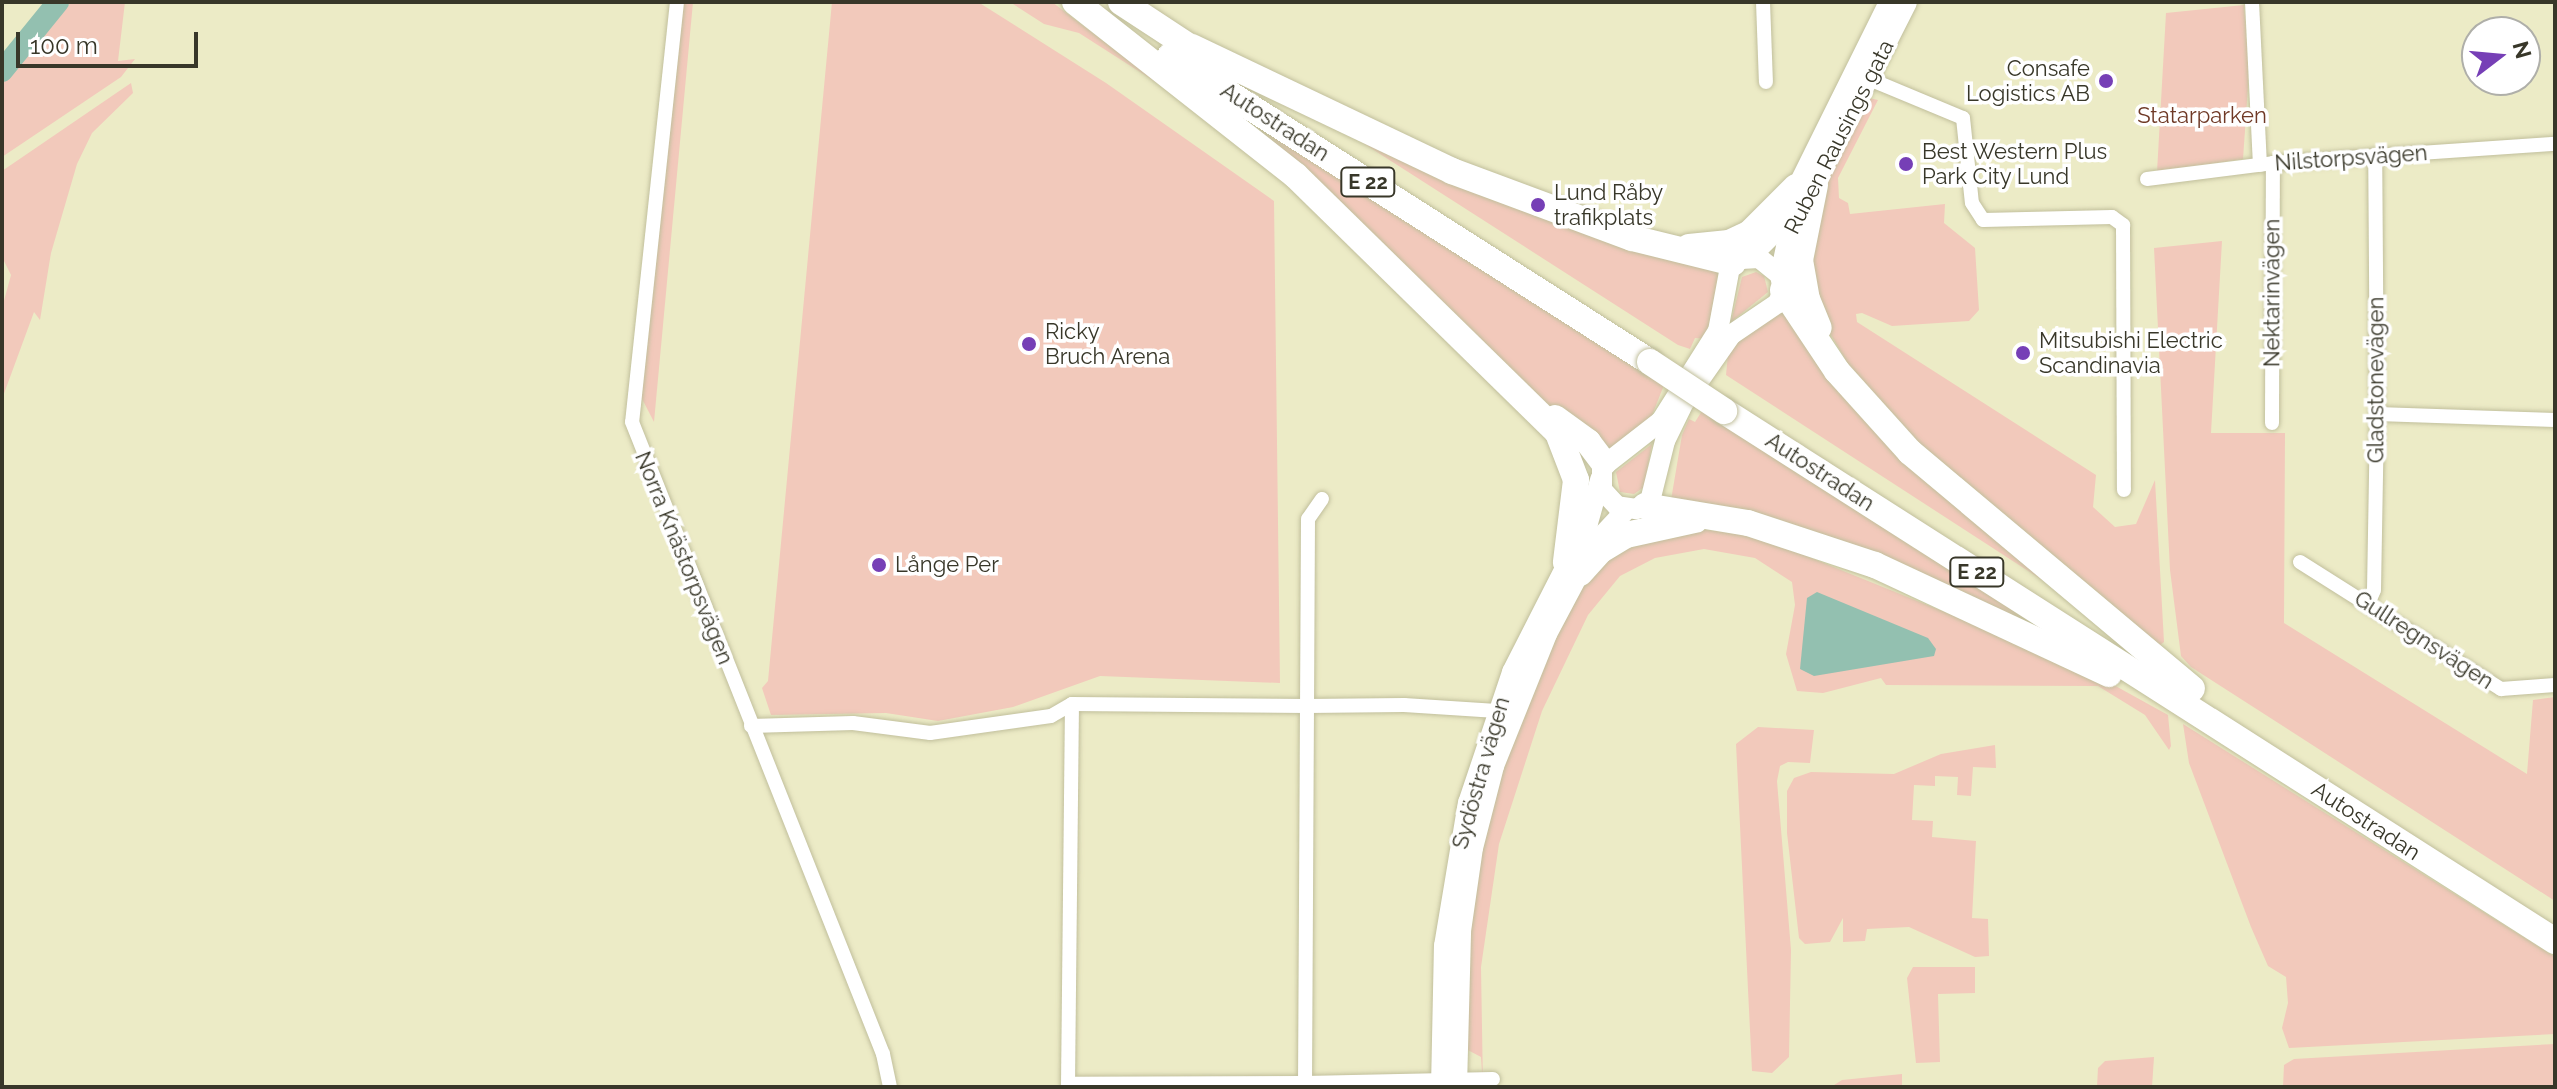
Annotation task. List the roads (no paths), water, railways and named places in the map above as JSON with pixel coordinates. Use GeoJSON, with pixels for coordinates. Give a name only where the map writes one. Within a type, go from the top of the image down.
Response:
{"type":"FeatureCollection","features":[{"type":"Feature","properties":{"kind":"highway"},"geometry":{"type":"LineString","coordinates":[[1075,2],[1296,176],[1558,433],[1574,467],[1576,510],[1573,567]]}},
{"type":"Feature","properties":{"kind":"highway","name":"Autostradan"},"geometry":{"type":"LineString","coordinates":[[1086,2],[1655,355]]}},
{"type":"Feature","properties":{"kind":"highway","name":"Autostradan"},"geometry":{"type":"LineString","coordinates":[[1121,2],[2229,733],[2555,941]]}},
{"type":"Feature","properties":{"kind":"highway"},"geometry":{"type":"LineString","coordinates":[[1180,41],[1452,171],[1662,246],[1742,260]]}},
{"type":"Feature","properties":{"kind":"highway"},"geometry":{"type":"LineString","coordinates":[[1662,246],[1738,240],[1768,220],[1805,186]]}},
{"type":"Feature","properties":{"kind":"highway"},"geometry":{"type":"LineString","coordinates":[[1805,186],[1801,246],[1803,284],[1854,391]]}},
{"type":"Feature","properties":{"kind":"highway"},"geometry":{"type":"LineString","coordinates":[[1781,283],[1854,391],[1944,484],[2192,689]]}},
{"type":"Feature","properties":{"kind":"highway"},"geometry":{"type":"LineString","coordinates":[[1525,398],[1588,442],[1602,472]]}},
{"type":"Feature","properties":{"kind":"highway","name":"Autostradan"},"geometry":{"type":"LineString","coordinates":[[1729,403],[2192,689],[2555,921]]}},
{"type":"Feature","properties":{"kind":"highway"},"geometry":{"type":"LineString","coordinates":[[1636,507],[1722,517],[1875,565],[1950,596],[2229,733]]}},
{"type":"Feature","properties":{"kind":"highway"},"geometry":{"type":"LineString","coordinates":[[1573,567],[1626,535],[1722,517]]}},
{"type":"Feature","properties":{"kind":"main road","name":"Ruben Rausings gata"},"geometry":{"type":"LineString","coordinates":[[1861,76],[1889,2]]}},
{"type":"Feature","properties":{"kind":"main road","name":"Ruben Rausings gata"},"geometry":{"type":"LineString","coordinates":[[1742,260],[1775,232],[1805,186],[1861,76],[1907,2]]}},
{"type":"Feature","properties":{"kind":"main road","name":"Ruben Rausings gata"},"geometry":{"type":"LineString","coordinates":[[1781,283],[1788,237],[1805,186]]}},
{"type":"Feature","properties":{"kind":"main road"},"geometry":{"type":"LineString","coordinates":[[1742,260],[1768,261],[1781,283],[1774,307],[1731,335],[1684,402],[1665,441],[1656,493],[1636,507],[1608,499],[1602,472],[1646,437],[1665,414],[1718,331],[1725,278],[1742,260]]}},
{"type":"Feature","properties":{"kind":"main road","name":"Sydöstra vägen"},"geometry":{"type":"LineString","coordinates":[[1449,1084],[1461,931],[1483,806],[1526,678],[1573,567],[1602,472]]}},
{"type":"Feature","properties":{"kind":"main road","name":"Sydöstra vägen"},"geometry":{"type":"LineString","coordinates":[[1449,1084],[1444,946],[1453,875],[1468,803],[1497,711],[1573,567],[1603,531],[1636,507]]}},
{"type":"Feature","properties":{"kind":"street","name":"Norra Knästorpsvägen"},"geometry":{"type":"LineString","coordinates":[[677,2],[631,411],[639,447],[883,1054],[890,1087]]}},
{"type":"Feature","properties":{"kind":"street"},"geometry":{"type":"LineString","coordinates":[[1763,2],[1766,82]]}},
{"type":"Feature","properties":{"kind":"street","name":"Nektarinvägen"},"geometry":{"type":"LineString","coordinates":[[2252,2],[2266,164],[2272,423]]}},
{"type":"Feature","properties":{"kind":"street"},"geometry":{"type":"LineString","coordinates":[[1861,76],[1963,118],[1972,203],[1983,220],[2112,217],[2123,225],[2124,490]]}},
{"type":"Feature","properties":{"kind":"street","name":"Nilstorpsvägen"},"geometry":{"type":"LineString","coordinates":[[2147,179],[2266,164],[2555,144]]}},
{"type":"Feature","properties":{"kind":"street","name":"Gladstonevägen"},"geometry":{"type":"LineString","coordinates":[[2368,604],[2374,590],[2377,414],[2375,155]]}},
{"type":"Feature","properties":{"kind":"street"},"geometry":{"type":"LineString","coordinates":[[2377,414],[2555,420]]}},
{"type":"Feature","properties":{"kind":"street"},"geometry":{"type":"LineString","coordinates":[[1305,1083],[1308,519],[1322,499]]}},
{"type":"Feature","properties":{"kind":"street","name":"Gullregnsvägen"},"geometry":{"type":"LineString","coordinates":[[2300,562],[2501,689],[2555,685]]}},
{"type":"Feature","properties":{"kind":"street"},"geometry":{"type":"LineString","coordinates":[[751,726],[863,723],[930,733],[1051,716],[1072,704],[1497,711]]}},
{"type":"Feature","properties":{"kind":"street"},"geometry":{"type":"LineString","coordinates":[[1072,704],[1068,1084],[1449,1084],[1493,1079]]}},
{"type":"Feature","properties":{"kind":"waterway"},"geometry":{"type":"LineString","coordinates":[[2,71],[58,2]]}},
{"type":"Feature","properties":{"kind":"place","name":"Consafe Logistics AB"},"geometry":{"type":"Point","coordinates":[2106,81]}},
{"type":"Feature","properties":{"kind":"place","name":"Best Western Plus Park City Lund"},"geometry":{"type":"Point","coordinates":[1906,164]}},
{"type":"Feature","properties":{"kind":"place","name":"Lund Råby trafikplats"},"geometry":{"type":"Point","coordinates":[1538,205]}},
{"type":"Feature","properties":{"kind":"place","name":"Ricky Bruch Arena"},"geometry":{"type":"Point","coordinates":[1029,344]}},
{"type":"Feature","properties":{"kind":"place","name":"Mitsubishi Electric Scandinavia"},"geometry":{"type":"Point","coordinates":[2023,353]}},
{"type":"Feature","properties":{"kind":"place","name":"Långe Per"},"geometry":{"type":"Point","coordinates":[879,565]}},
{"type":"Feature","properties":{"kind":"park label","name":"Statarparken"},"geometry":{"type":"Point","coordinates":[2202,116]}}]}
